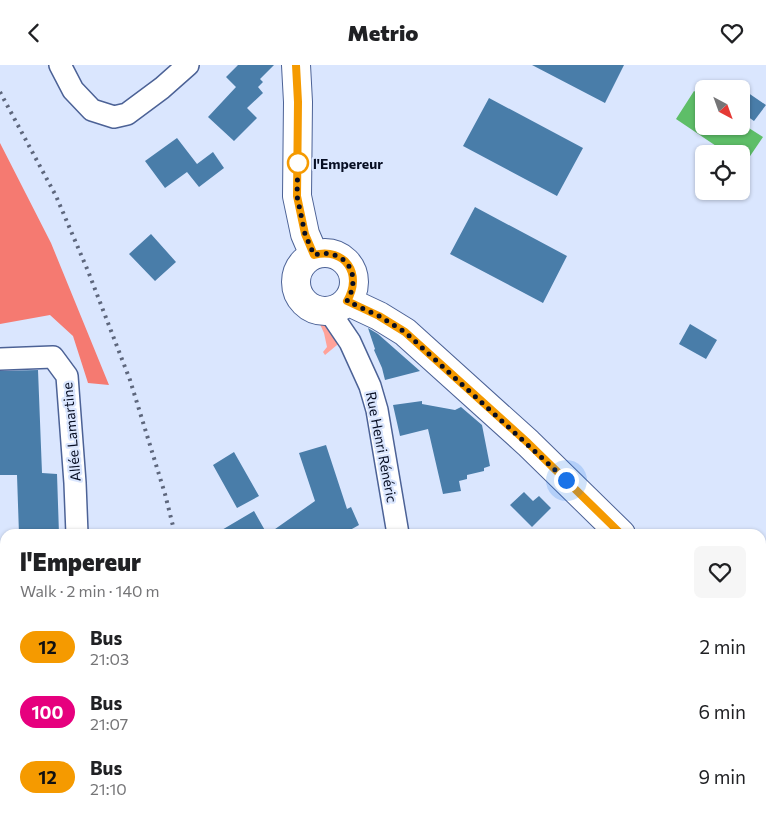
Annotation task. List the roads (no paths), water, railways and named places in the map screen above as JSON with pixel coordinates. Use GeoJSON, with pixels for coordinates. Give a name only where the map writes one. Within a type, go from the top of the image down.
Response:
{"type":"FeatureCollection","features":[{"type":"Feature","properties":{"kind":"street"},"geometry":{"type":"LineString","coordinates":[[60,65],[73,90],[92,110],[114,117],[127,114],[162,88],[188,65]]}},
{"type":"Feature","properties":{"kind":"street"},"geometry":{"type":"LineString","coordinates":[[296,65],[298,102],[297,196],[305,234],[314,255]]}},
{"type":"Feature","properties":{"kind":"street"},"geometry":{"type":"LineString","coordinates":[[338,306],[352,292],[354,283],[352,273],[342,258],[333,254],[323,253],[314,255],[299,267],[296,276],[298,295],[304,303],[320,311],[338,306],[379,316],[405,332],[528,443],[616,529]]}},
{"type":"Feature","properties":{"kind":"street","name":"Rue Henri Rénéric"},"geometry":{"type":"LineString","coordinates":[[338,306],[350,342],[370,386],[377,410],[397,529]]}},
{"type":"Feature","properties":{"kind":"street","name":"Allée Lamartine"},"geometry":{"type":"LineString","coordinates":[[0,359],[53,357],[67,377],[77,529]]}},
{"type":"Feature","properties":{"kind":"railway"},"geometry":{"type":"LineString","coordinates":[[0,92],[56,196],[88,271],[130,380],[174,529]]}},
{"type":"Feature","properties":{"kind":"place","name":"l'Empereur"},"geometry":{"type":"Point","coordinates":[298,163]}}]}
